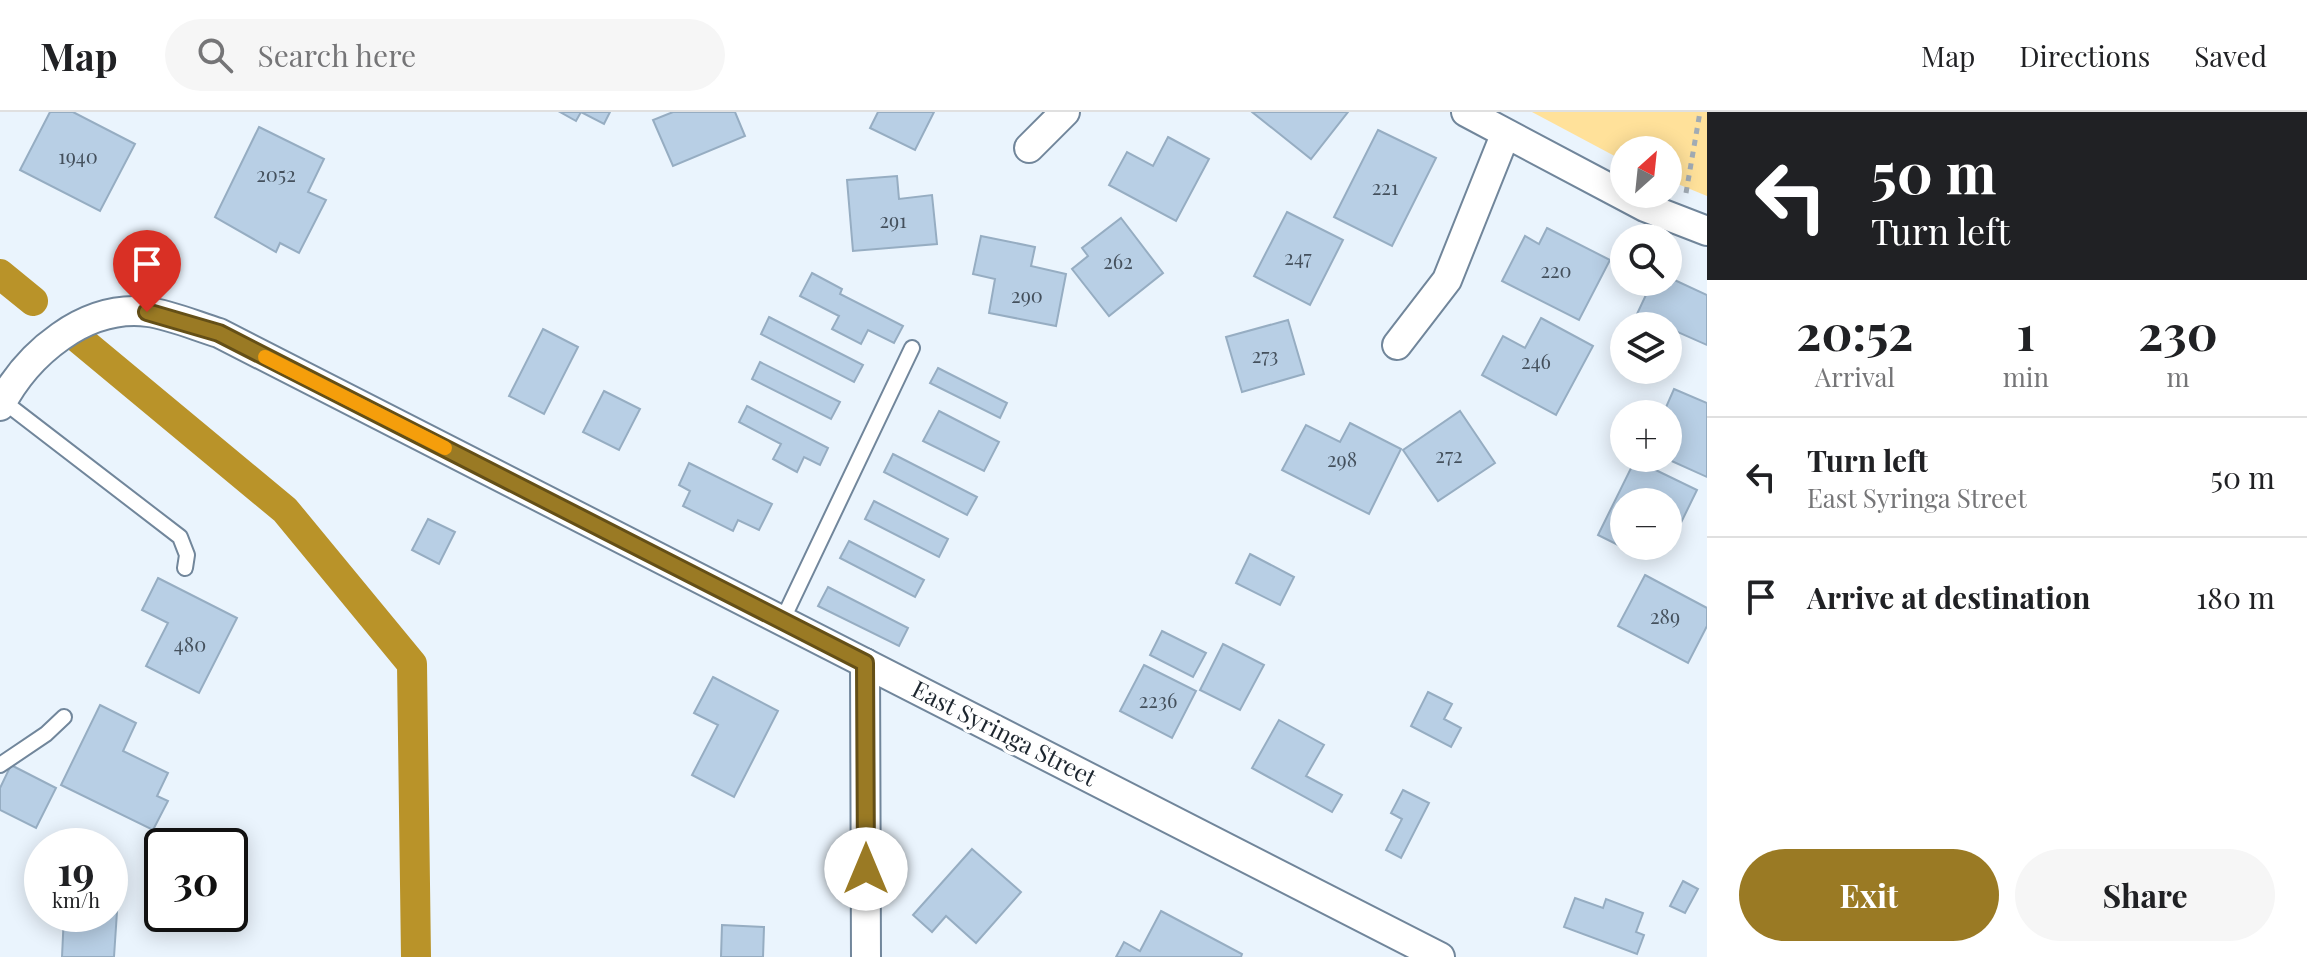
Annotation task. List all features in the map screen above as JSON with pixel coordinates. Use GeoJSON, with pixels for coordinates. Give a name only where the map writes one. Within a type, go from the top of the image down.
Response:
{"type":"FeatureCollection","features":[{"type":"Feature","properties":{"kind":"street"},"geometry":{"type":"LineString","coordinates":[[1029,148],[1065,112]]}},
{"type":"Feature","properties":{"kind":"street"},"geometry":{"type":"LineString","coordinates":[[1466,112],[1645,207],[1707,231]]}},
{"type":"Feature","properties":{"kind":"street"},"geometry":{"type":"LineString","coordinates":[[1397,345],[1447,280],[1505,135]]}},
{"type":"Feature","properties":{"kind":"street","name":"East Syringa Street"},"geometry":{"type":"LineString","coordinates":[[1,404],[36,355],[86,321],[116,314],[147,312],[219,333],[1440,957]]}},
{"type":"Feature","properties":{"kind":"street"},"geometry":{"type":"LineString","coordinates":[[865,663],[866,957]]}},
{"type":"Feature","properties":{"kind":"lane"},"geometry":{"type":"LineString","coordinates":[[782,621],[912,348]]}},
{"type":"Feature","properties":{"kind":"lane"},"geometry":{"type":"LineString","coordinates":[[1,404],[180,537],[187,555],[185,568]]}},
{"type":"Feature","properties":{"kind":"lane"},"geometry":{"type":"LineString","coordinates":[[0,765],[64,717]]}},
{"type":"Feature","properties":{"kind":"path"},"geometry":{"type":"LineString","coordinates":[[1676,219],[1691,179],[1700,112]]}},
{"type":"Feature","properties":{"kind":"shaded area"},"geometry":{"type":"Polygon","coordinates":[[[1532,112],[1707,112],[1707,196],[1682,186],[1682,136],[1610,136],[1610,154],[1532,112]]]}},
{"type":"Feature","properties":{"kind":"building"},"geometry":{"type":"Polygon","coordinates":[[[50,112],[73,112],[135,144],[100,211],[20,170],[50,112]]]}},
{"type":"Feature","properties":{"kind":"building"},"geometry":{"type":"Polygon","coordinates":[[[560,112],[581,112],[576,121],[560,112]]]}},
{"type":"Feature","properties":{"kind":"building"},"geometry":{"type":"Polygon","coordinates":[[[581,112],[610,112],[604,124],[581,112]]]}},
{"type":"Feature","properties":{"kind":"building"},"geometry":{"type":"Polygon","coordinates":[[[673,112],[735,112],[745,136],[673,166],[653,120],[673,112]]]}},
{"type":"Feature","properties":{"kind":"building"},"geometry":{"type":"Polygon","coordinates":[[[878,112],[934,112],[915,150],[870,128],[878,112]]]}},
{"type":"Feature","properties":{"kind":"building"},"geometry":{"type":"Polygon","coordinates":[[[1252,112],[1348,112],[1311,159],[1252,112]]]}},
{"type":"Feature","properties":{"kind":"building"},"geometry":{"type":"Polygon","coordinates":[[[259,127],[324,159],[308,192],[326,200],[299,253],[280,243],[276,252],[215,217],[259,127]]]}},
{"type":"Feature","properties":{"kind":"building"},"geometry":{"type":"Polygon","coordinates":[[[1378,130],[1436,158],[1392,246],[1334,217],[1378,130]]]}},
{"type":"Feature","properties":{"kind":"building"},"geometry":{"type":"Polygon","coordinates":[[[1168,137],[1209,159],[1176,221],[1109,185],[1127,152],[1153,166],[1168,137]]]}},
{"type":"Feature","properties":{"kind":"building"},"geometry":{"type":"Polygon","coordinates":[[[897,176],[899,199],[932,195],[937,244],[853,251],[847,180],[897,176]]]}},
{"type":"Feature","properties":{"kind":"building"},"geometry":{"type":"Polygon","coordinates":[[[1287,212],[1343,240],[1310,305],[1254,276],[1287,212]]]}},
{"type":"Feature","properties":{"kind":"building"},"geometry":{"type":"Polygon","coordinates":[[[1121,218],[1163,273],[1109,316],[1072,269],[1088,256],[1082,248],[1121,218]]]}},
{"type":"Feature","properties":{"kind":"building"},"geometry":{"type":"Polygon","coordinates":[[[1547,228],[1610,260],[1579,320],[1502,281],[1525,236],[1539,244],[1547,228]]]}},
{"type":"Feature","properties":{"kind":"building"},"geometry":{"type":"Polygon","coordinates":[[[981,236],[1035,247],[1031,266],[1066,274],[1056,326],[989,313],[995,279],[973,274],[981,236]]]}},
{"type":"Feature","properties":{"kind":"building"},"geometry":{"type":"Polygon","coordinates":[[[812,273],[842,289],[840,294],[903,326],[894,343],[868,330],[861,344],[832,329],[839,316],[800,296],[812,273]]]}},
{"type":"Feature","properties":{"kind":"building"},"geometry":{"type":"Polygon","coordinates":[[[1682,283],[1707,295],[1707,345],[1682,334],[1682,312],[1638,312],[1645,296],[1682,296],[1682,283]]]}},
{"type":"Feature","properties":{"kind":"building"},"geometry":{"type":"Polygon","coordinates":[[[769,317],[863,365],[854,382],[761,334],[769,317]]]}},
{"type":"Feature","properties":{"kind":"building"},"geometry":{"type":"Polygon","coordinates":[[[1541,318],[1593,346],[1556,415],[1482,375],[1503,336],[1525,348],[1541,318]]]}},
{"type":"Feature","properties":{"kind":"building"},"geometry":{"type":"Polygon","coordinates":[[[1288,320],[1304,374],[1242,392],[1226,337],[1288,320]]]}},
{"type":"Feature","properties":{"kind":"building"},"geometry":{"type":"Polygon","coordinates":[[[543,329],[578,347],[544,414],[509,396],[543,329]]]}},
{"type":"Feature","properties":{"kind":"building"},"geometry":{"type":"Polygon","coordinates":[[[760,362],[840,402],[831,419],[752,379],[760,362]]]}},
{"type":"Feature","properties":{"kind":"building"},"geometry":{"type":"Polygon","coordinates":[[[938,368],[1007,403],[1000,418],[930,383],[938,368]]]}},
{"type":"Feature","properties":{"kind":"building"},"geometry":{"type":"Polygon","coordinates":[[[1674,389],[1707,403],[1707,477],[1682,466],[1682,400],[1669,400],[1674,389]]]}},
{"type":"Feature","properties":{"kind":"building"},"geometry":{"type":"Polygon","coordinates":[[[604,391],[640,409],[619,450],[583,432],[604,391]]]}},
{"type":"Feature","properties":{"kind":"building"},"geometry":{"type":"Polygon","coordinates":[[[747,406],[828,448],[820,465],[804,457],[797,472],[773,459],[781,444],[739,422],[747,406]]]}},
{"type":"Feature","properties":{"kind":"building"},"geometry":{"type":"Polygon","coordinates":[[[939,411],[999,442],[984,471],[923,441],[939,411]]]}},
{"type":"Feature","properties":{"kind":"building"},"geometry":{"type":"Polygon","coordinates":[[[1460,411],[1495,463],[1438,501],[1403,450],[1460,411]]]}},
{"type":"Feature","properties":{"kind":"building"},"geometry":{"type":"Polygon","coordinates":[[[1350,423],[1401,449],[1369,514],[1282,470],[1306,425],[1340,442],[1350,423]]]}},
{"type":"Feature","properties":{"kind":"building"},"geometry":{"type":"Polygon","coordinates":[[[893,454],[977,497],[967,515],[884,472],[893,454]]]}},
{"type":"Feature","properties":{"kind":"building"},"geometry":{"type":"Polygon","coordinates":[[[689,463],[772,504],[759,530],[738,520],[733,531],[683,506],[690,491],[679,485],[689,463]]]}},
{"type":"Feature","properties":{"kind":"building"},"geometry":{"type":"Polygon","coordinates":[[[1629,472],[1660,472],[1697,490],[1682,521],[1682,488],[1621,488],[1629,472]]]}},
{"type":"Feature","properties":{"kind":"building"},"geometry":{"type":"Polygon","coordinates":[[[874,501],[948,539],[939,557],[865,519],[874,501]]]}},
{"type":"Feature","properties":{"kind":"building"},"geometry":{"type":"Polygon","coordinates":[[[1610,511],[1610,541],[1598,535],[1610,511]]]}},
{"type":"Feature","properties":{"kind":"building"},"geometry":{"type":"Polygon","coordinates":[[[428,519],[455,532],[439,564],[412,550],[428,519]]]}},
{"type":"Feature","properties":{"kind":"building"},"geometry":{"type":"Polygon","coordinates":[[[849,541],[924,580],[915,597],[840,558],[849,541]]]}},
{"type":"Feature","properties":{"kind":"building"},"geometry":{"type":"Polygon","coordinates":[[[1250,554],[1294,577],[1280,605],[1236,583],[1250,554]]]}},
{"type":"Feature","properties":{"kind":"building"},"geometry":{"type":"Polygon","coordinates":[[[1645,575],[1707,608],[1707,626],[1688,663],[1618,626],[1645,575]]]}},
{"type":"Feature","properties":{"kind":"building"},"geometry":{"type":"Polygon","coordinates":[[[158,578],[237,618],[199,693],[146,666],[168,623],[142,610],[158,578]]]}},
{"type":"Feature","properties":{"kind":"building"},"geometry":{"type":"Polygon","coordinates":[[[828,587],[908,628],[899,646],[818,606],[828,587]]]}},
{"type":"Feature","properties":{"kind":"building"},"geometry":{"type":"Polygon","coordinates":[[[1162,631],[1206,653],[1193,677],[1150,655],[1162,631]]]}},
{"type":"Feature","properties":{"kind":"building"},"geometry":{"type":"Polygon","coordinates":[[[1223,644],[1264,665],[1240,710],[1200,690],[1223,644]]]}},
{"type":"Feature","properties":{"kind":"building"},"geometry":{"type":"Polygon","coordinates":[[[1144,665],[1196,691],[1172,738],[1120,711],[1144,665]]]}},
{"type":"Feature","properties":{"kind":"building"},"geometry":{"type":"Polygon","coordinates":[[[713,677],[778,711],[734,797],[692,775],[718,725],[694,713],[713,677]]]}},
{"type":"Feature","properties":{"kind":"building"},"geometry":{"type":"Polygon","coordinates":[[[1428,692],[1452,704],[1444,719],[1461,728],[1451,747],[1411,726],[1428,692]]]}},
{"type":"Feature","properties":{"kind":"building"},"geometry":{"type":"Polygon","coordinates":[[[100,705],[136,723],[123,751],[168,773],[157,796],[168,801],[154,828],[149,828],[61,785],[100,705]]]}},
{"type":"Feature","properties":{"kind":"building"},"geometry":{"type":"Polygon","coordinates":[[[1279,720],[1324,745],[1306,776],[1342,795],[1332,812],[1252,768],[1279,720]]]}},
{"type":"Feature","properties":{"kind":"building"},"geometry":{"type":"Polygon","coordinates":[[[11,765],[56,788],[36,828],[0,810],[0,788],[11,765]]]}},
{"type":"Feature","properties":{"kind":"building"},"geometry":{"type":"Polygon","coordinates":[[[1403,790],[1429,803],[1401,858],[1386,850],[1402,819],[1391,813],[1403,790]]]}},
{"type":"Feature","properties":{"kind":"building"},"geometry":{"type":"Polygon","coordinates":[[[972,849],[1021,892],[976,943],[946,916],[932,932],[913,915],[972,849]]]}},
{"type":"Feature","properties":{"kind":"building"},"geometry":{"type":"Polygon","coordinates":[[[1683,881],[1698,889],[1685,913],[1670,906],[1683,881]]]}},
{"type":"Feature","properties":{"kind":"building"},"geometry":{"type":"Polygon","coordinates":[[[1575,898],[1603,908],[1606,899],[1643,913],[1636,932],[1644,935],[1637,954],[1564,927],[1575,898]]]}},
{"type":"Feature","properties":{"kind":"building"},"geometry":{"type":"Polygon","coordinates":[[[1161,911],[1242,954],[1241,957],[1116,957],[1124,942],[1140,951],[1161,911]]]}},
{"type":"Feature","properties":{"kind":"building"},"geometry":{"type":"Polygon","coordinates":[[[722,925],[764,927],[763,957],[721,957],[722,925]]]}},
{"type":"Feature","properties":{"kind":"building"},"geometry":{"type":"Polygon","coordinates":[[[63,932],[116,932],[114,957],[62,957],[63,932]]]}},
{"type":"Feature","properties":{"kind":"waterway"},"geometry":{"type":"LineString","coordinates":[[0,274],[33,301]]}},
{"type":"Feature","properties":{"kind":"waterway"},"geometry":{"type":"LineString","coordinates":[[73,334],[285,510],[412,664],[416,957]]}},
{"type":"Feature","properties":{"kind":"slow traffic"},"geometry":{"type":"LineString","coordinates":[[265,357],[445,448]]}},
{"type":"Feature","properties":{"kind":"route"},"geometry":{"type":"LineString","coordinates":[[147,312],[219,333],[865,663],[866,869]]}}]}
